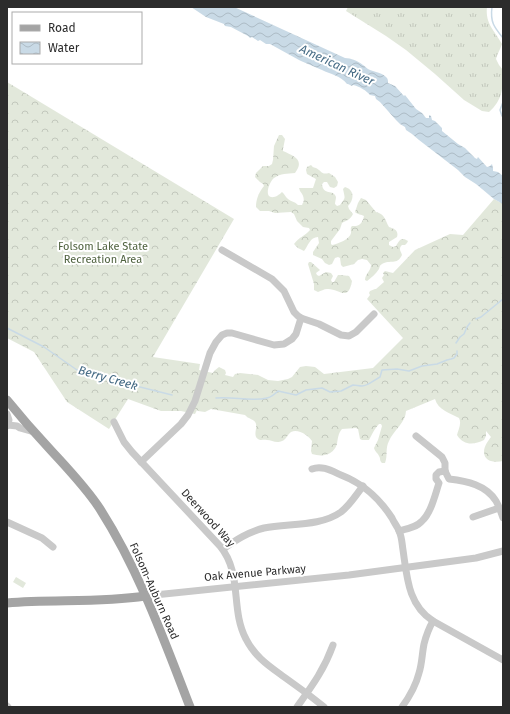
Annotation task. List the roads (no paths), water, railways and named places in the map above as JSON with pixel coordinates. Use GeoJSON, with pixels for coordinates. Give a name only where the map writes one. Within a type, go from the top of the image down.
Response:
{"type":"FeatureCollection","features":[{"type":"Feature","properties":{"kind":"main road","name":"Folsom-Auburn Road"},"geometry":{"type":"LineString","coordinates":[[7,400],[100,508],[128,558],[146,596],[190,707]]}},
{"type":"Feature","properties":{"kind":"main road","name":"Oak Avenue Parkway"},"geometry":{"type":"LineString","coordinates":[[7,603],[109,600],[146,596]]}},
{"type":"Feature","properties":{"kind":"street"},"geometry":{"type":"LineString","coordinates":[[222,250],[272,279],[284,291],[294,312],[298,316],[341,335],[353,335],[374,314]]}},
{"type":"Feature","properties":{"kind":"street"},"geometry":{"type":"LineString","coordinates":[[141,462],[181,424],[190,412],[196,399],[210,353],[222,335],[232,333],[274,345],[284,344],[292,339],[296,334],[301,318]]}},
{"type":"Feature","properties":{"kind":"street"},"geometry":{"type":"LineString","coordinates":[[7,414],[9,420],[7,425],[17,426],[34,432]]}},
{"type":"Feature","properties":{"kind":"street","name":"Deerwood Way"},"geometry":{"type":"LineString","coordinates":[[114,422],[124,442],[141,462],[223,549],[233,572],[240,625],[252,649],[262,660],[324,707]]}},
{"type":"Feature","properties":{"kind":"street"},"geometry":{"type":"LineString","coordinates":[[416,436],[442,457],[445,463],[444,470],[449,478],[478,485],[495,499],[503,518]]}},
{"type":"Feature","properties":{"kind":"street"},"geometry":{"type":"LineString","coordinates":[[312,469],[318,467],[324,468],[344,476],[363,486],[376,497],[383,504],[399,531],[410,590],[413,599],[421,611],[433,620],[503,660]]}},
{"type":"Feature","properties":{"kind":"street"},"geometry":{"type":"LineString","coordinates":[[439,484],[436,479],[436,475],[444,470]]}},
{"type":"Feature","properties":{"kind":"street"},"geometry":{"type":"LineString","coordinates":[[439,484],[443,484],[449,478]]}},
{"type":"Feature","properties":{"kind":"street"},"geometry":{"type":"LineString","coordinates":[[399,531],[423,521],[430,508],[439,484]]}},
{"type":"Feature","properties":{"kind":"street"},"geometry":{"type":"LineString","coordinates":[[223,549],[254,531],[271,527],[318,522],[333,516],[346,508],[352,502],[363,486]]}},
{"type":"Feature","properties":{"kind":"street"},"geometry":{"type":"LineString","coordinates":[[473,517],[499,508]]}},
{"type":"Feature","properties":{"kind":"street"},"geometry":{"type":"LineString","coordinates":[[7,522],[42,538],[53,547]]}},
{"type":"Feature","properties":{"kind":"street","name":"Oak Avenue Parkway"},"geometry":{"type":"LineString","coordinates":[[146,596],[341,576],[476,558],[503,552]]}},
{"type":"Feature","properties":{"kind":"street"},"geometry":{"type":"LineString","coordinates":[[402,707],[413,691],[421,668],[426,636],[433,620]]}},
{"type":"Feature","properties":{"kind":"street"},"geometry":{"type":"LineString","coordinates":[[297,707],[324,667],[333,645]]}},
{"type":"Feature","properties":{"kind":"water","name":"American River"},"geometry":{"type":"Polygon","coordinates":[[[191,7],[234,7],[345,58],[357,61],[368,69],[384,75],[388,79],[388,83],[395,86],[404,96],[405,95],[416,109],[426,118],[429,118],[429,115],[431,116],[432,120],[442,128],[442,131],[465,148],[475,158],[477,159],[478,157],[487,167],[492,164],[493,171],[498,172],[503,176],[503,204],[465,177],[406,130],[405,127],[400,124],[376,99],[375,96],[370,95],[358,86],[347,84],[339,77],[301,61],[270,44],[266,44],[260,40],[258,41],[252,37],[250,38],[231,27],[225,26],[224,24],[206,17],[191,7]]]}},
{"type":"Feature","properties":{"kind":"waterway"},"geometry":{"type":"LineString","coordinates":[[492,7],[493,24],[503,38]]}},
{"type":"Feature","properties":{"kind":"waterway"},"geometry":{"type":"LineString","coordinates":[[502,116],[500,110],[503,102]]}},
{"type":"Feature","properties":{"kind":"waterway"},"geometry":{"type":"LineString","coordinates":[[476,319],[481,317],[503,299]]}},
{"type":"Feature","properties":{"kind":"waterway"},"geometry":{"type":"LineString","coordinates":[[456,343],[464,334],[470,323]]}},
{"type":"Feature","properties":{"kind":"waterway","name":"Berry Creek"},"geometry":{"type":"LineString","coordinates":[[7,328],[44,347],[77,370],[94,373],[132,385],[172,395]]}},
{"type":"Feature","properties":{"kind":"waterway"},"geometry":{"type":"LineString","coordinates":[[216,398],[261,399],[270,397],[278,391],[296,395],[306,390],[322,388],[330,392],[341,391],[353,385],[364,386],[369,384],[380,377],[382,370],[397,369],[409,371],[422,366],[437,364],[454,358],[457,351]]}},
{"type":"Feature","properties":{"kind":"park label","name":"Folsom Lake State Recreation Area"},"geometry":{"type":"Point","coordinates":[103,252]}}]}
